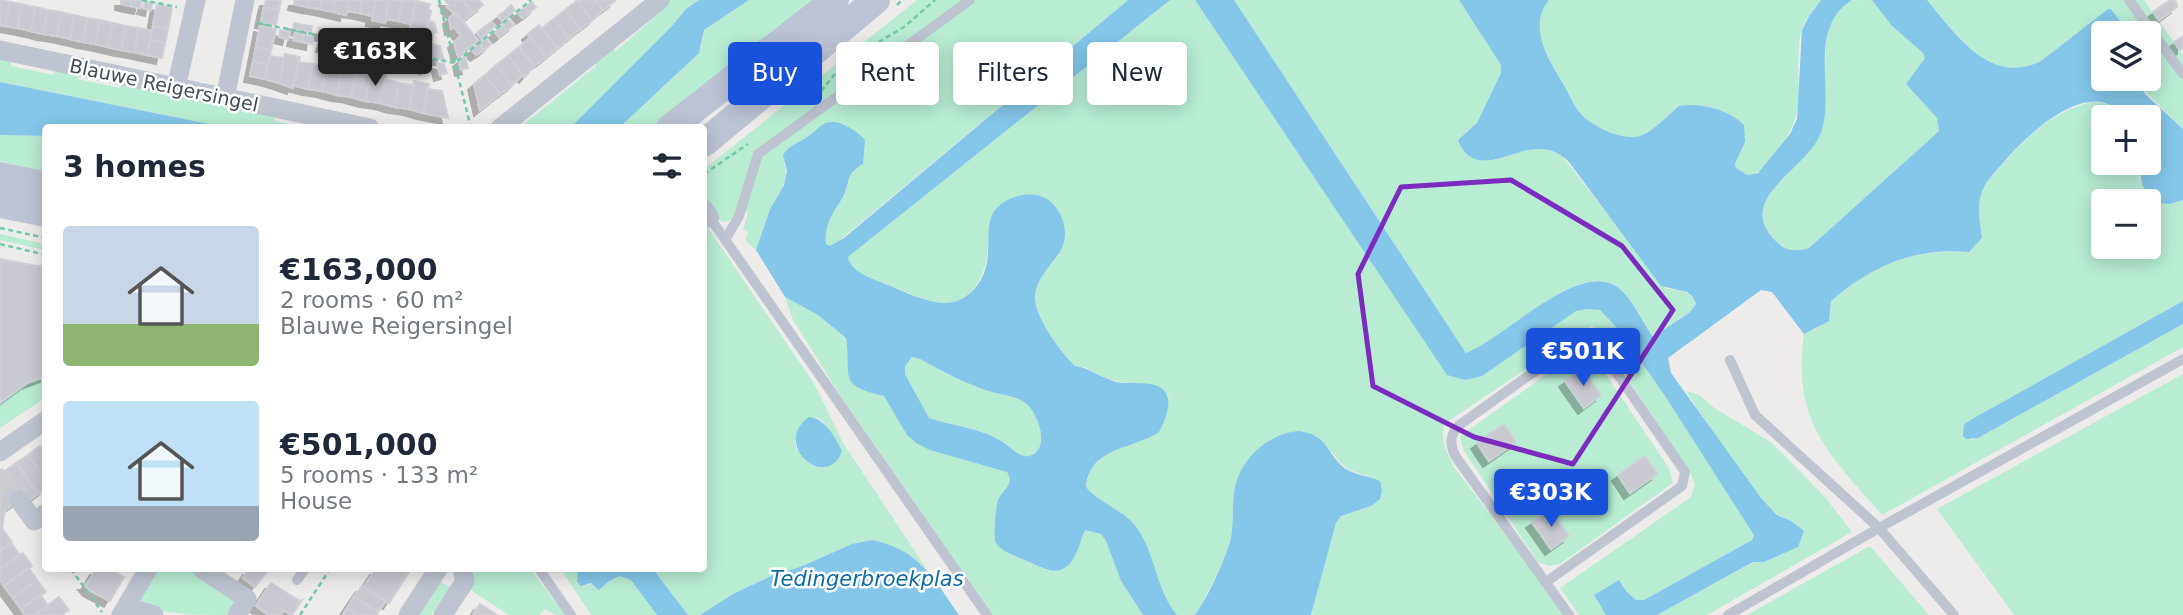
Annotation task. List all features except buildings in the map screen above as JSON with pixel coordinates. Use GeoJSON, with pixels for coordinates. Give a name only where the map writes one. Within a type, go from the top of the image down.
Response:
{"type":"FeatureCollection","features":[{"type":"Feature","properties":{"kind":"main road"},"geometry":{"type":"LineString","coordinates":[[675,124],[835,0]]}},
{"type":"Feature","properties":{"kind":"main road"},"geometry":{"type":"LineString","coordinates":[[707,141],[876,0]]}},
{"type":"Feature","properties":{"kind":"main road"},"geometry":{"type":"LineString","coordinates":[[0,176],[42,185]]}},
{"type":"Feature","properties":{"kind":"main road"},"geometry":{"type":"LineString","coordinates":[[0,204],[42,212]]}},
{"type":"Feature","properties":{"kind":"street"},"geometry":{"type":"LineString","coordinates":[[225,98],[245,0]]}},
{"type":"Feature","properties":{"kind":"street"},"geometry":{"type":"LineString","coordinates":[[505,124],[660,0]]}},
{"type":"Feature","properties":{"kind":"street"},"geometry":{"type":"LineString","coordinates":[[176,88],[195,6]]}},
{"type":"Feature","properties":{"kind":"street","name":"Blauwe Reigersingel"},"geometry":{"type":"LineString","coordinates":[[0,50],[351,124]]}},
{"type":"Feature","properties":{"kind":"street"},"geometry":{"type":"LineString","coordinates":[[0,453],[42,423]]}},
{"type":"Feature","properties":{"kind":"street"},"geometry":{"type":"LineString","coordinates":[[19,500],[34,521],[42,516]]}},
{"type":"Feature","properties":{"kind":"street"},"geometry":{"type":"LineString","coordinates":[[146,572],[123,611],[154,615]]}},
{"type":"Feature","properties":{"kind":"street"},"geometry":{"type":"LineString","coordinates":[[206,572],[247,599],[241,613]]}},
{"type":"Feature","properties":{"kind":"street"},"geometry":{"type":"LineString","coordinates":[[408,615],[436,572]]}},
{"type":"Feature","properties":{"kind":"street"},"geometry":{"type":"LineString","coordinates":[[443,615],[465,581],[463,572]]}},
{"type":"Feature","properties":{"kind":"lane"},"geometry":{"type":"LineString","coordinates":[[725,240],[739,216],[758,154],[970,0]]}},
{"type":"Feature","properties":{"kind":"lane"},"geometry":{"type":"LineString","coordinates":[[2129,0],[2183,74]]}},
{"type":"Feature","properties":{"kind":"lane"},"geometry":{"type":"LineString","coordinates":[[707,213],[986,615]]}},
{"type":"Feature","properties":{"kind":"lane"},"geometry":{"type":"LineString","coordinates":[[1546,582],[1682,486],[1685,479],[1685,472],[1601,350],[1587,342],[1570,346],[1458,426],[1451,440],[1457,457],[1569,615]]}},
{"type":"Feature","properties":{"kind":"lane"},"geometry":{"type":"LineString","coordinates":[[1728,615],[2183,359]]}},
{"type":"Feature","properties":{"kind":"lane"},"geometry":{"type":"LineString","coordinates":[[1730,360],[1755,415],[1879,528],[1954,615]]}},
{"type":"Feature","properties":{"kind":"lane"},"geometry":{"type":"LineString","coordinates":[[297,580],[303,572]]}},
{"type":"Feature","properties":{"kind":"lane"},"geometry":{"type":"LineString","coordinates":[[541,572],[571,615]]}},
{"type":"Feature","properties":{"kind":"path"},"geometry":{"type":"LineString","coordinates":[[142,0],[195,6]]}},
{"type":"Feature","properties":{"kind":"path"},"geometry":{"type":"LineString","coordinates":[[439,0],[470,124]]}},
{"type":"Feature","properties":{"kind":"path"},"geometry":{"type":"LineString","coordinates":[[455,63],[531,0]]}},
{"type":"Feature","properties":{"kind":"path"},"geometry":{"type":"LineString","coordinates":[[822,89],[847,62],[904,27],[935,0]]}},
{"type":"Feature","properties":{"kind":"path"},"geometry":{"type":"LineString","coordinates":[[241,20],[455,63]]}},
{"type":"Feature","properties":{"kind":"path"},"geometry":{"type":"LineString","coordinates":[[707,172],[752,141]]}},
{"type":"Feature","properties":{"kind":"path"},"geometry":{"type":"LineString","coordinates":[[0,228],[42,237]]}},
{"type":"Feature","properties":{"kind":"path"},"geometry":{"type":"LineString","coordinates":[[0,244],[42,254]]}},
{"type":"Feature","properties":{"kind":"path"},"geometry":{"type":"LineString","coordinates":[[73,572],[104,615]]}},
{"type":"Feature","properties":{"kind":"path"},"geometry":{"type":"LineString","coordinates":[[300,615],[328,572]]}},
{"type":"Feature","properties":{"kind":"highlighted area"},"geometry":{"type":"Polygon","coordinates":[[[1511,180],[1622,246],[1673,310],[1573,464],[1474,437],[1373,386],[1358,274],[1401,187],[1511,180]]]}},
{"type":"Feature","properties":{"kind":"green space"},"geometry":{"type":"Polygon","coordinates":[[[667,0],[699,0],[686,9],[574,124],[524,124],[597,65],[592,59],[610,46],[616,51],[657,15],[654,10],[667,0]]]}},
{"type":"Feature","properties":{"kind":"green space"},"geometry":{"type":"Polygon","coordinates":[[[749,0],[828,0],[774,42],[728,42],[728,77],[667,124],[623,124],[701,48],[704,30],[749,0]]]}},
{"type":"Feature","properties":{"kind":"green space"},"geometry":{"type":"Polygon","coordinates":[[[917,0],[1128,0],[1073,46],[1073,42],[953,42],[953,105],[1002,105],[830,247],[826,244],[827,227],[847,187],[858,133],[845,126],[831,123],[819,127],[784,163],[786,177],[769,211],[756,250],[745,240],[748,232],[743,230],[748,213],[743,210],[729,221],[722,222],[707,200],[707,167],[785,105],[822,105],[822,75],[836,64],[836,105],[939,105],[939,42],[864,42],[917,0]]]}},
{"type":"Feature","properties":{"kind":"green space"},"geometry":{"type":"Polygon","coordinates":[[[1170,0],[1195,0],[1447,374],[1482,376],[1576,310],[1600,310],[1619,330],[1665,396],[1747,522],[1754,534],[1752,540],[1644,600],[1636,600],[1623,584],[1594,595],[1606,615],[1579,615],[1560,588],[1691,497],[1695,485],[1690,472],[1592,325],[1444,424],[1443,430],[1445,446],[1454,467],[1566,615],[1311,615],[1336,523],[1341,516],[1371,506],[1369,476],[1348,468],[1332,452],[1261,447],[1250,459],[1238,481],[1230,541],[1215,578],[1196,615],[1177,615],[1168,605],[1158,580],[1121,512],[1096,499],[1086,487],[1089,475],[1101,458],[1152,436],[1169,396],[1160,387],[1109,380],[1087,368],[1075,366],[1068,360],[1044,325],[1035,295],[1041,276],[1060,254],[988,248],[984,270],[974,288],[958,301],[948,303],[932,302],[870,278],[856,270],[848,257],[1038,105],[1073,105],[1073,77],[1087,66],[1087,105],[1187,105],[1187,42],[1117,42],[1170,0]]]}},
{"type":"Feature","properties":{"kind":"green space"},"geometry":{"type":"Polygon","coordinates":[[[1234,0],[1459,0],[1501,65],[1501,74],[1477,123],[1458,140],[1467,152],[1485,161],[1537,149],[1559,152],[1665,288],[1690,295],[1695,302],[1695,308],[1653,337],[1631,301],[1620,289],[1599,281],[1583,283],[1566,290],[1486,344],[1466,353],[1234,0]]]}},
{"type":"Feature","properties":{"kind":"green space"},"geometry":{"type":"Polygon","coordinates":[[[1549,0],[1821,0],[1801,33],[1797,113],[1784,141],[1761,169],[1746,175],[1736,168],[1735,164],[1745,142],[1725,112],[1710,107],[1679,106],[1640,136],[1618,135],[1596,125],[1584,117],[1575,106],[1547,55],[1540,32],[1540,21],[1549,0]]]}},
{"type":"Feature","properties":{"kind":"green space"},"geometry":{"type":"Polygon","coordinates":[[[1872,0],[1891,25],[1923,53],[1925,58],[1906,84],[1937,118],[1939,131],[1809,248],[1790,250],[1779,244],[1766,228],[1763,214],[1766,200],[1819,136],[1825,104],[1826,43],[1830,25],[1838,11],[1850,1],[1872,0]]]}},
{"type":"Feature","properties":{"kind":"green space"},"geometry":{"type":"Polygon","coordinates":[[[1927,0],[2144,0],[2159,21],[2120,21],[2111,9],[2108,9],[2041,61],[2023,67],[2006,67],[1990,62],[1962,41],[1927,0]]]}},
{"type":"Feature","properties":{"kind":"green space"},"geometry":{"type":"Polygon","coordinates":[[[2161,24],[2183,55],[2183,129],[2145,91],[2161,91],[2161,24]]]}},
{"type":"Feature","properties":{"kind":"green space"},"geometry":{"type":"Polygon","coordinates":[[[0,58],[11,61],[11,66],[54,75],[55,68],[78,73],[78,79],[120,88],[122,82],[275,114],[274,121],[288,124],[209,124],[0,82],[0,58]]]}},
{"type":"Feature","properties":{"kind":"green space"},"geometry":{"type":"Polygon","coordinates":[[[2092,102],[2109,105],[2091,105],[2091,175],[2140,175],[2144,189],[2091,189],[2091,259],[2161,259],[2161,200],[2170,204],[2183,200],[2183,301],[1964,424],[1971,440],[2183,324],[2183,347],[1882,515],[1830,454],[1809,414],[1802,364],[1804,334],[1830,318],[1831,301],[1878,269],[1931,253],[1969,252],[1982,238],[1979,205],[1986,183],[2030,136],[2065,112],[2092,102]]]}},
{"type":"Feature","properties":{"kind":"green space"},"geometry":{"type":"Polygon","coordinates":[[[0,135],[42,136],[42,171],[0,161],[0,135]]]}},
{"type":"Feature","properties":{"kind":"green space"},"geometry":{"type":"Polygon","coordinates":[[[707,226],[815,385],[843,443],[928,571],[912,556],[872,540],[852,544],[800,567],[773,575],[733,594],[700,615],[688,615],[655,572],[707,572],[707,226]],[[817,417],[798,430],[795,442],[797,451],[838,443],[823,421],[817,417]]]}},
{"type":"Feature","properties":{"kind":"green space"},"geometry":{"type":"Polygon","coordinates":[[[0,234],[42,243],[42,249],[0,240],[0,234]]]}},
{"type":"Feature","properties":{"kind":"green space"},"geometry":{"type":"Polygon","coordinates":[[[785,297],[818,315],[846,338],[847,346],[870,393],[884,396],[890,403],[1007,472],[1010,481],[1005,490],[996,543],[1002,549],[1047,570],[1073,559],[1085,529],[1101,534],[1121,581],[1143,615],[993,615],[840,395],[793,320],[785,297]]]}},
{"type":"Feature","properties":{"kind":"green space"},"geometry":{"type":"Polygon","coordinates":[[[1577,353],[1589,353],[1594,357],[1669,468],[1673,483],[1560,564],[1549,566],[1538,562],[1464,451],[1460,436],[1577,353]]]}},
{"type":"Feature","properties":{"kind":"green space"},"geometry":{"type":"Polygon","coordinates":[[[912,357],[970,384],[1024,402],[1038,421],[1041,439],[1036,452],[1025,456],[984,433],[929,418],[905,374],[905,366],[912,357]]]}},
{"type":"Feature","properties":{"kind":"green space"},"geometry":{"type":"Polygon","coordinates":[[[2183,374],[2183,615],[2014,615],[1937,509],[2183,374]]]}},
{"type":"Feature","properties":{"kind":"green space"},"geometry":{"type":"Polygon","coordinates":[[[42,377],[42,400],[0,428],[0,402],[30,381],[42,377]]]}},
{"type":"Feature","properties":{"kind":"green space"},"geometry":{"type":"Polygon","coordinates":[[[1686,391],[1699,395],[1713,407],[1772,443],[1825,497],[1852,532],[1707,615],[1657,615],[1754,562],[1764,562],[1785,553],[1784,518],[1773,510],[1747,480],[1686,391]]]}},
{"type":"Feature","properties":{"kind":"green space"},"geometry":{"type":"Polygon","coordinates":[[[1870,546],[1929,615],[1747,615],[1870,546]]]}},
{"type":"Feature","properties":{"kind":"green space"},"geometry":{"type":"Polygon","coordinates":[[[153,572],[195,572],[232,596],[235,601],[229,615],[183,614],[157,610],[142,604],[144,586],[153,572]]]}},
{"type":"Feature","properties":{"kind":"green space"},"geometry":{"type":"Polygon","coordinates":[[[468,572],[532,572],[565,615],[556,615],[544,609],[540,615],[509,615],[466,587],[468,572]]]}},
{"type":"Feature","properties":{"kind":"green space"},"geometry":{"type":"Polygon","coordinates":[[[563,572],[578,572],[577,582],[581,586],[609,581],[620,576],[631,579],[657,615],[591,615],[563,572]]]}},
{"type":"Feature","properties":{"kind":"green space"},"geometry":{"type":"Polygon","coordinates":[[[436,579],[454,590],[441,600],[431,615],[419,615],[436,579]]]}},
{"type":"Feature","properties":{"kind":"water"},"geometry":{"type":"Polygon","coordinates":[[[699,0],[749,0],[704,30],[699,53],[623,124],[574,124],[671,27],[686,9],[699,0]]]}},
{"type":"Feature","properties":{"kind":"water"},"geometry":{"type":"Polygon","coordinates":[[[1128,0],[1170,0],[1117,42],[1087,42],[1087,66],[1073,77],[1073,46],[1128,0]]]}},
{"type":"Feature","properties":{"kind":"water"},"geometry":{"type":"Polygon","coordinates":[[[1195,0],[1234,0],[1466,353],[1539,306],[1579,285],[1598,281],[1620,289],[1653,337],[1690,312],[1696,304],[1687,292],[1661,286],[1569,162],[1559,154],[1539,149],[1484,161],[1474,159],[1465,152],[1458,140],[1477,123],[1501,73],[1501,65],[1459,0],[1549,0],[1540,21],[1543,44],[1552,65],[1584,117],[1610,132],[1633,137],[1650,130],[1679,106],[1705,106],[1723,111],[1744,125],[1745,142],[1735,164],[1736,168],[1747,175],[1758,173],[1790,134],[1797,119],[1802,30],[1809,16],[1821,0],[1852,0],[1838,12],[1830,28],[1825,63],[1826,101],[1820,135],[1812,149],[1775,187],[1766,200],[1762,214],[1766,228],[1779,244],[1793,250],[1809,248],[1939,131],[1937,118],[1906,84],[1925,58],[1923,53],[1891,25],[1872,0],[1927,0],[1975,53],[2006,67],[2023,67],[2041,61],[2091,22],[2091,91],[2144,91],[2157,105],[2110,105],[2094,101],[2060,113],[2043,125],[2013,151],[1983,189],[1979,213],[1982,238],[1969,252],[1949,251],[1913,256],[1878,269],[1831,301],[1829,321],[1804,334],[1772,292],[1761,290],[1668,358],[1671,373],[1761,498],[1777,515],[1804,531],[1798,547],[1764,562],[1753,562],[1657,615],[1606,615],[1594,595],[1619,580],[1636,600],[1644,600],[1752,540],[1754,535],[1665,396],[1619,330],[1600,310],[1576,311],[1482,376],[1465,380],[1447,375],[1195,0]]]}},
{"type":"Feature","properties":{"kind":"water"},"geometry":{"type":"Polygon","coordinates":[[[2108,9],[2111,9],[2120,21],[2093,21],[2108,9]]]}},
{"type":"Feature","properties":{"kind":"water"},"geometry":{"type":"Polygon","coordinates":[[[0,82],[209,124],[42,124],[42,136],[0,135],[0,82]]]}},
{"type":"Feature","properties":{"kind":"water"},"geometry":{"type":"Polygon","coordinates":[[[1003,105],[1038,105],[848,257],[858,271],[874,280],[929,301],[954,302],[970,294],[981,280],[987,262],[991,217],[1002,203],[1028,194],[1043,197],[1054,205],[1065,230],[1064,241],[1061,251],[1042,276],[1035,298],[1039,315],[1050,334],[1075,366],[1116,382],[1146,383],[1159,387],[1168,396],[1165,418],[1159,432],[1103,457],[1089,474],[1086,487],[1136,527],[1148,548],[1164,594],[1177,615],[1143,615],[1121,581],[1101,534],[1085,530],[1073,559],[1060,570],[1040,567],[999,547],[995,540],[996,515],[998,500],[1009,484],[1007,472],[930,450],[916,443],[907,435],[884,396],[852,383],[848,371],[846,338],[818,315],[785,297],[756,250],[770,209],[784,185],[787,171],[783,155],[822,125],[835,122],[846,126],[865,140],[863,164],[851,175],[826,230],[826,244],[830,246],[844,238],[1003,105]],[[912,357],[905,366],[905,374],[929,418],[984,433],[1025,456],[1036,452],[1041,439],[1038,421],[1024,402],[988,391],[912,357]]]}},
{"type":"Feature","properties":{"kind":"water"},"geometry":{"type":"Polygon","coordinates":[[[2161,109],[2183,129],[2183,200],[2161,203],[2161,189],[2145,189],[2141,176],[2161,175],[2161,109]]]}},
{"type":"Feature","properties":{"kind":"water"},"geometry":{"type":"Polygon","coordinates":[[[2183,301],[2183,324],[1978,438],[1966,439],[1963,436],[1964,424],[2183,301]]]}},
{"type":"Feature","properties":{"kind":"water"},"geometry":{"type":"Polygon","coordinates":[[[809,417],[825,425],[842,451],[835,462],[825,467],[815,466],[799,451],[796,440],[799,428],[809,417]]]}},
{"type":"Feature","properties":{"kind":"water"},"geometry":{"type":"Polygon","coordinates":[[[1299,431],[1315,436],[1325,444],[1346,469],[1380,481],[1380,499],[1371,506],[1341,516],[1336,523],[1311,615],[1195,615],[1215,580],[1230,542],[1236,483],[1245,463],[1269,441],[1299,431]]]}},
{"type":"Feature","properties":{"kind":"water","name":"Tedingerbroekplas"},"geometry":{"type":"Polygon","coordinates":[[[872,540],[914,558],[933,578],[959,615],[700,615],[733,594],[773,575],[800,567],[852,544],[872,540]]]}},
{"type":"Feature","properties":{"kind":"water"},"geometry":{"type":"Polygon","coordinates":[[[578,572],[655,572],[688,615],[657,615],[631,580],[620,576],[599,590],[591,583],[581,586],[577,582],[578,572]]]}},
{"type":"Feature","properties":{"kind":"tunnel"},"geometry":{"type":"LineString","coordinates":[[0,473],[19,500]]}}]}
